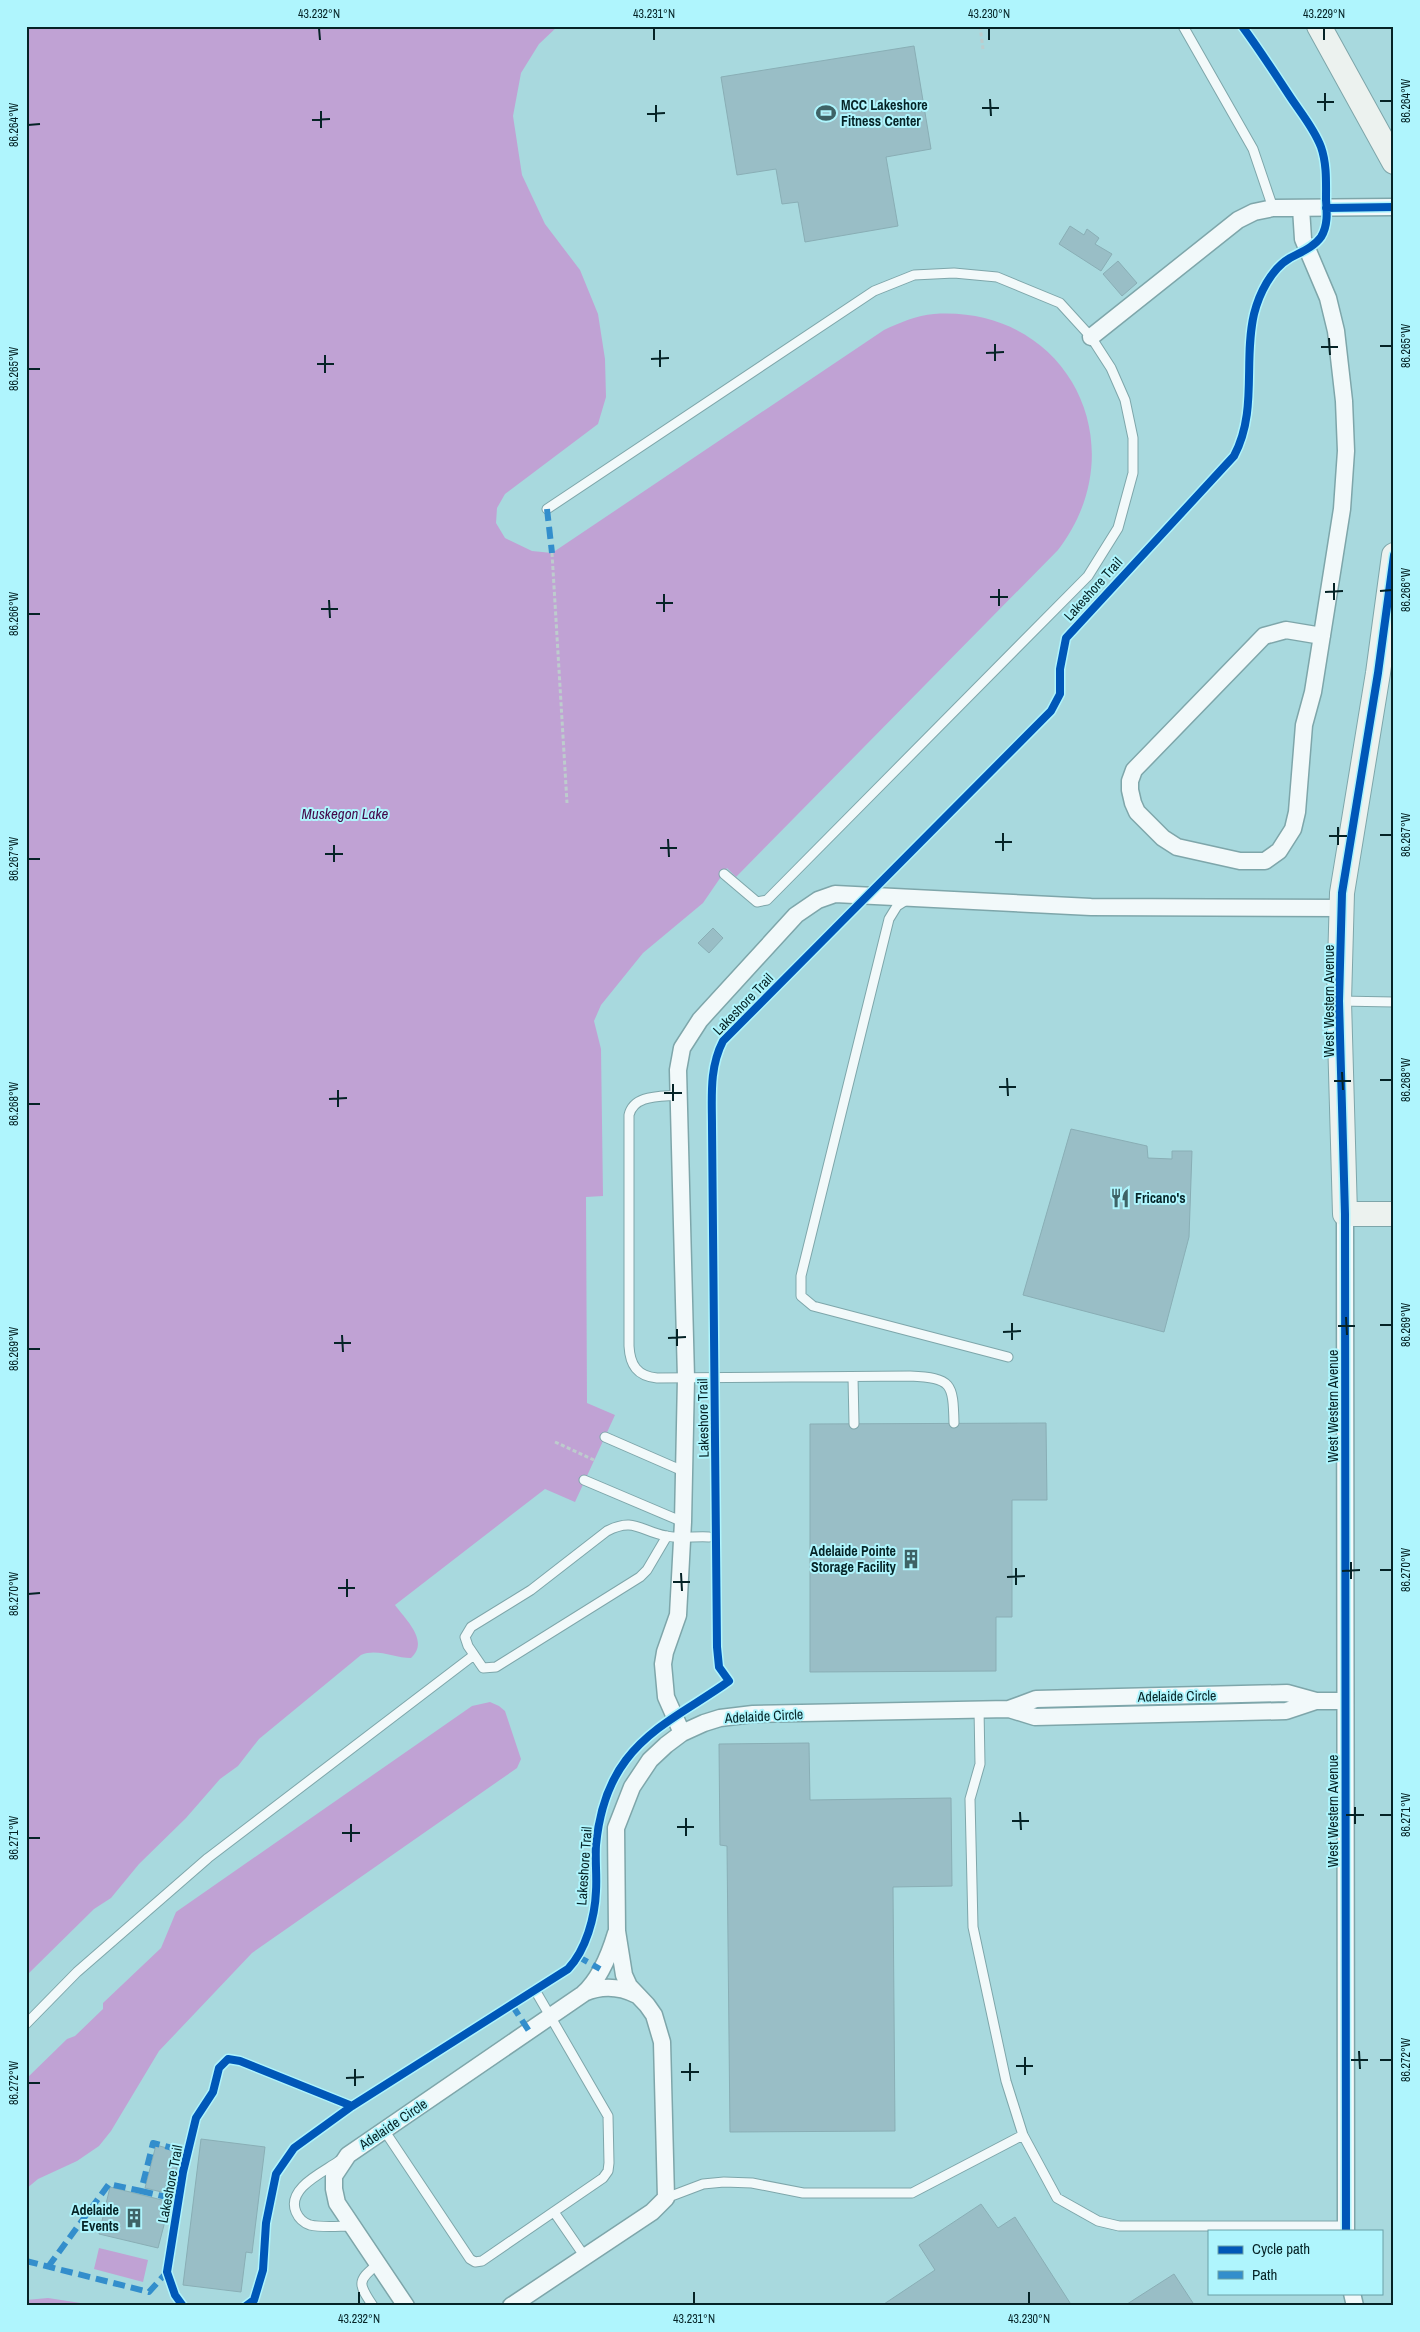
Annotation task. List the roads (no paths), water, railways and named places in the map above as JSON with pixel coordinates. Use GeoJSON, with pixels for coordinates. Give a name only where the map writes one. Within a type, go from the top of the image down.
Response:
{"type":"FeatureCollection","features":[{"type":"Feature","properties":{"kind":"street"},"geometry":{"type":"LineString","coordinates":[[1319,26],[1394,162]]}},
{"type":"Feature","properties":{"kind":"street"},"geometry":{"type":"LineString","coordinates":[[1091,337],[1238,220],[1254,212],[1272,208],[1394,207]]}},
{"type":"Feature","properties":{"kind":"street"},"geometry":{"type":"LineString","coordinates":[[1301,208],[1303,239],[1328,298],[1334,323],[1345,418],[1346,451],[1342,509],[1322,636],[1313,692],[1304,725],[1296,821],[1279,852],[1265,862],[1250,862],[1187,851],[1170,843],[1143,819],[1133,803],[1130,781],[1134,770],[1264,636],[1286,630],[1322,636]]}},
{"type":"Feature","properties":{"kind":"street","name":"West Western Avenue"},"geometry":{"type":"LineString","coordinates":[[1345,2228],[1345,1214],[1339,1001],[1342,893],[1378,673],[1394,555]]}},
{"type":"Feature","properties":{"kind":"street"},"geometry":{"type":"LineString","coordinates":[[682,1733],[666,1697],[663,1664],[665,1652],[678,1615],[677,1532],[683,1471],[686,1378],[679,1095],[680,1058],[689,1036],[700,1020],[796,916],[818,900],[835,894],[1091,907],[1342,908]]}},
{"type":"Feature","properties":{"kind":"street"},"geometry":{"type":"LineString","coordinates":[[1345,1214],[1394,1214]]}},
{"type":"Feature","properties":{"kind":"street","name":"Adelaide Circle"},"geometry":{"type":"LineString","coordinates":[[666,2198],[662,2042],[654,2015],[639,1996],[628,1986],[624,1976],[616,1930],[615,1842],[618,1819],[632,1787],[650,1760],[682,1733],[704,1723],[737,1715],[1009,1709],[1035,1717],[1267,1712],[1291,1710],[1316,1701],[1346,1701]]}},
{"type":"Feature","properties":{"kind":"street","name":"Adelaide Circle"},"geometry":{"type":"LineString","coordinates":[[583,1994],[595,1980],[612,1946],[616,1930]]}},
{"type":"Feature","properties":{"kind":"street","name":"Adelaide Circle"},"geometry":{"type":"LineString","coordinates":[[406,2306],[337,2202],[334,2189],[336,2171],[348,2155],[583,1994],[597,1988],[610,1987],[639,1996]]}},
{"type":"Feature","properties":{"kind":"street"},"geometry":{"type":"LineString","coordinates":[[511,2306],[652,2212],[666,2198]]}},
{"type":"Feature","properties":{"kind":"street"},"geometry":{"type":"LineString","coordinates":[[1352,2294],[1356,2306]]}},
{"type":"Feature","properties":{"kind":"lane"},"geometry":{"type":"LineString","coordinates":[[1183,26],[1253,150],[1272,208]]}},
{"type":"Feature","properties":{"kind":"lane"},"geometry":{"type":"LineString","coordinates":[[547,509],[874,291],[914,275],[954,273],[998,277],[1060,303],[1091,337],[1111,368],[1124,400],[1133,438],[1132,472],[1118,528],[1088,576],[767,900],[757,902],[724,874]]}},
{"type":"Feature","properties":{"kind":"lane"},"geometry":{"type":"LineString","coordinates":[[910,898],[897,906],[890,919],[801,1276],[801,1296],[813,1306],[1008,1357]]}},
{"type":"Feature","properties":{"kind":"lane"},"geometry":{"type":"LineString","coordinates":[[1339,1001],[1394,1002]]}},
{"type":"Feature","properties":{"kind":"lane"},"geometry":{"type":"LineString","coordinates":[[679,1095],[639,1100],[631,1108],[629,1115],[629,1346],[631,1362],[645,1376],[686,1378],[910,1376],[941,1380],[951,1389],[953,1395],[954,1424]]}},
{"type":"Feature","properties":{"kind":"lane"},"geometry":{"type":"LineString","coordinates":[[853,1377],[854,1424]]}},
{"type":"Feature","properties":{"kind":"lane"},"geometry":{"type":"LineString","coordinates":[[605,1437],[683,1471]]}},
{"type":"Feature","properties":{"kind":"lane"},"geometry":{"type":"LineString","coordinates":[[584,1480],[677,1532]]}},
{"type":"Feature","properties":{"kind":"lane"},"geometry":{"type":"LineString","coordinates":[[677,1532],[640,1577],[496,1667],[483,1668],[474,1655],[465,1637],[471,1627],[530,1590],[606,1531],[626,1524],[709,1537]]}},
{"type":"Feature","properties":{"kind":"lane"},"geometry":{"type":"LineString","coordinates":[[26,2024],[77,1972],[208,1858],[474,1655]]}},
{"type":"Feature","properties":{"kind":"lane"},"geometry":{"type":"LineString","coordinates":[[979,1710],[980,1764],[970,1798],[973,1927],[1006,2082],[1023,2135],[1058,2198],[1108,2225],[1345,2228]]}},
{"type":"Feature","properties":{"kind":"lane"},"geometry":{"type":"LineString","coordinates":[[384,2130],[472,2261],[482,2260],[606,2175],[609,2163],[608,2116],[581,2066],[535,1990]]}},
{"type":"Feature","properties":{"kind":"lane"},"geometry":{"type":"LineString","coordinates":[[666,2198],[703,2184],[724,2182],[752,2183],[803,2193],[912,2193],[1023,2135]]}},
{"type":"Feature","properties":{"kind":"lane"},"geometry":{"type":"LineString","coordinates":[[348,2155],[303,2186],[296,2197],[294,2208],[299,2218],[308,2224],[352,2226]]}},
{"type":"Feature","properties":{"kind":"lane"},"geometry":{"type":"LineString","coordinates":[[554,2212],[585,2257]]}},
{"type":"Feature","properties":{"kind":"lane"},"geometry":{"type":"LineString","coordinates":[[373,2306],[363,2291],[362,2281],[365,2274],[377,2265]]}},
{"type":"Feature","properties":{"kind":"water","name":"Muskegon Lake"},"geometry":{"type":"Polygon","coordinates":[[[26,26],[378,26],[411,28],[415,26],[558,26],[539,44],[521,73],[513,116],[522,175],[545,224],[580,270],[598,314],[605,359],[606,397],[598,424],[505,494],[497,508],[496,523],[505,538],[532,551],[552,553],[884,330],[908,320],[934,314],[981,317],[1021,332],[1053,357],[1076,390],[1089,427],[1091,468],[1081,510],[1058,550],[736,877],[727,868],[703,903],[643,953],[601,1005],[594,1021],[601,1049],[603,1196],[586,1197],[587,1403],[615,1415],[575,1502],[545,1489],[395,1605],[417,1637],[418,1645],[411,1658],[379,1653],[361,1655],[259,1739],[238,1766],[220,1779],[186,1818],[139,1864],[111,1898],[94,1909],[26,1976],[26,26]]]}},
{"type":"Feature","properties":{"kind":"water"},"geometry":{"type":"Polygon","coordinates":[[[490,1702],[505,1711],[521,1759],[517,1768],[252,1953],[159,2051],[111,2131],[99,2146],[77,2161],[38,2179],[26,2189],[26,2079],[67,2039],[75,2036],[103,2009],[103,2003],[161,1948],[176,1912],[472,1706],[490,1702]]]}},
{"type":"Feature","properties":{"kind":"water"},"geometry":{"type":"Polygon","coordinates":[[[99,2248],[148,2260],[143,2282],[94,2269],[99,2248]]]}},
{"type":"Feature","properties":{"kind":"water"},"geometry":{"type":"Polygon","coordinates":[[[48,2298],[100,2306],[26,2306],[26,2300],[48,2298]]]}},
{"type":"Feature","properties":{"kind":"place","name":"MCC Lakeshore Fitness Center"},"geometry":{"type":"Point","coordinates":[826,113]}},
{"type":"Feature","properties":{"kind":"place","name":"Fricano's"},"geometry":{"type":"Point","coordinates":[1120,1198]}},
{"type":"Feature","properties":{"kind":"place","name":"Adelaide Pointe Storage Facility"},"geometry":{"type":"Point","coordinates":[911,1559]}},
{"type":"Feature","properties":{"kind":"place","name":"Adelaide Events"},"geometry":{"type":"Point","coordinates":[134,2218]}}]}
